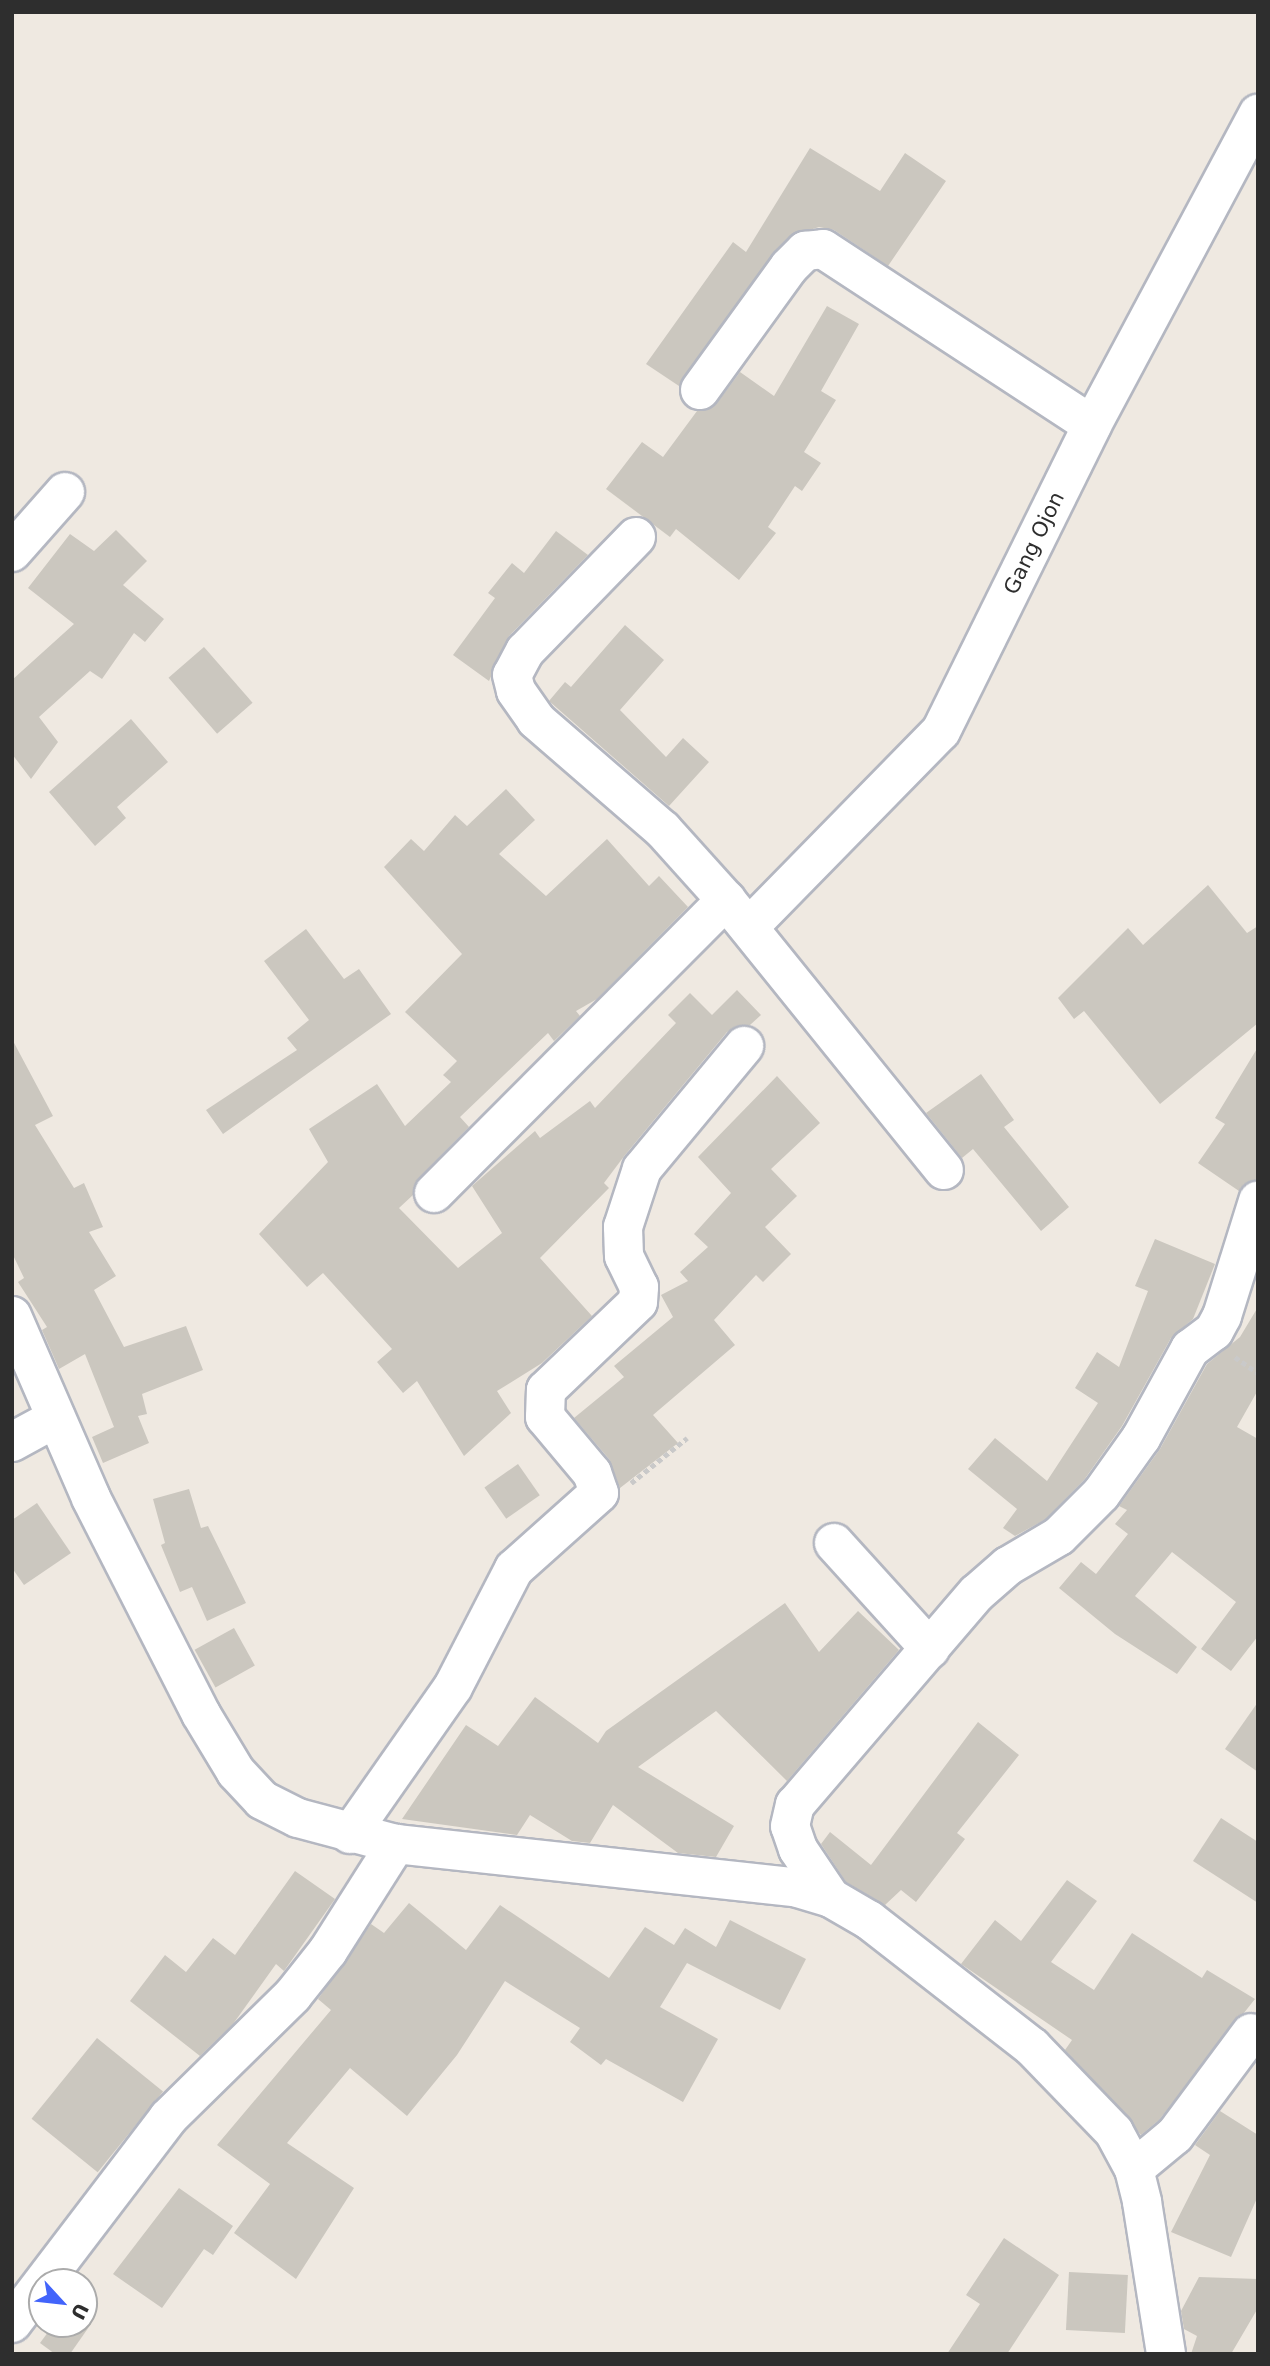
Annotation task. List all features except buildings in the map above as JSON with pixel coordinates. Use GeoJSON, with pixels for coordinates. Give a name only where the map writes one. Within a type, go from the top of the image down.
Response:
{"type":"FeatureCollection","features":[{"type":"Feature","properties":{"kind":"street","name":"Gang Ojon"},"geometry":{"type":"LineString","coordinates":[[434,1193],[941,731],[1091,425],[1258,114]]}},
{"type":"Feature","properties":{"kind":"street"},"geometry":{"type":"LineString","coordinates":[[700,390],[789,267],[805,251],[822,249],[1091,425]]}},
{"type":"Feature","properties":{"kind":"street"},"geometry":{"type":"LineString","coordinates":[[12,552],[65,492]]}},
{"type":"Feature","properties":{"kind":"street"},"geometry":{"type":"LineString","coordinates":[[636,537],[525,651],[512,675],[516,691],[536,720],[663,830],[738,914],[944,1170]]}},
{"type":"Feature","properties":{"kind":"street"},"geometry":{"type":"LineString","coordinates":[[350,1834],[453,1687],[514,1569],[599,1493],[592,1473],[545,1417],[546,1390],[638,1302],[639,1287],[624,1256],[624,1227],[642,1169],[744,1046]]}},
{"type":"Feature","properties":{"kind":"street"},"geometry":{"type":"LineString","coordinates":[[831,1898],[794,1841],[790,1826],[795,1805],[977,1593],[1080,1518],[1125,1462],[1189,1349],[1214,1331],[1222,1316],[1258,1200]]}},
{"type":"Feature","properties":{"kind":"street"},"geometry":{"type":"LineString","coordinates":[[12,1316],[56,1418],[176,1666],[236,1772],[279,1811],[350,1834],[396,1844],[798,1888],[831,1898],[891,1934],[1032,2047],[1087,2100],[1114,2132],[1134,2169],[1166,2354]]}},
{"type":"Feature","properties":{"kind":"street"},"geometry":{"type":"LineString","coordinates":[[12,1443],[56,1418]]}},
{"type":"Feature","properties":{"kind":"street"},"geometry":{"type":"LineString","coordinates":[[835,1543],[930,1649]]}},
{"type":"Feature","properties":{"kind":"street"},"geometry":{"type":"LineString","coordinates":[[12,2323],[168,2118],[321,1960],[396,1844]]}},
{"type":"Feature","properties":{"kind":"street"},"geometry":{"type":"LineString","coordinates":[[1134,2169],[1175,2135],[1251,2033]]}},
{"type":"Feature","properties":{"kind":"path"},"geometry":{"type":"LineString","coordinates":[[599,1493],[622,1491],[687,1438]]}}]}
